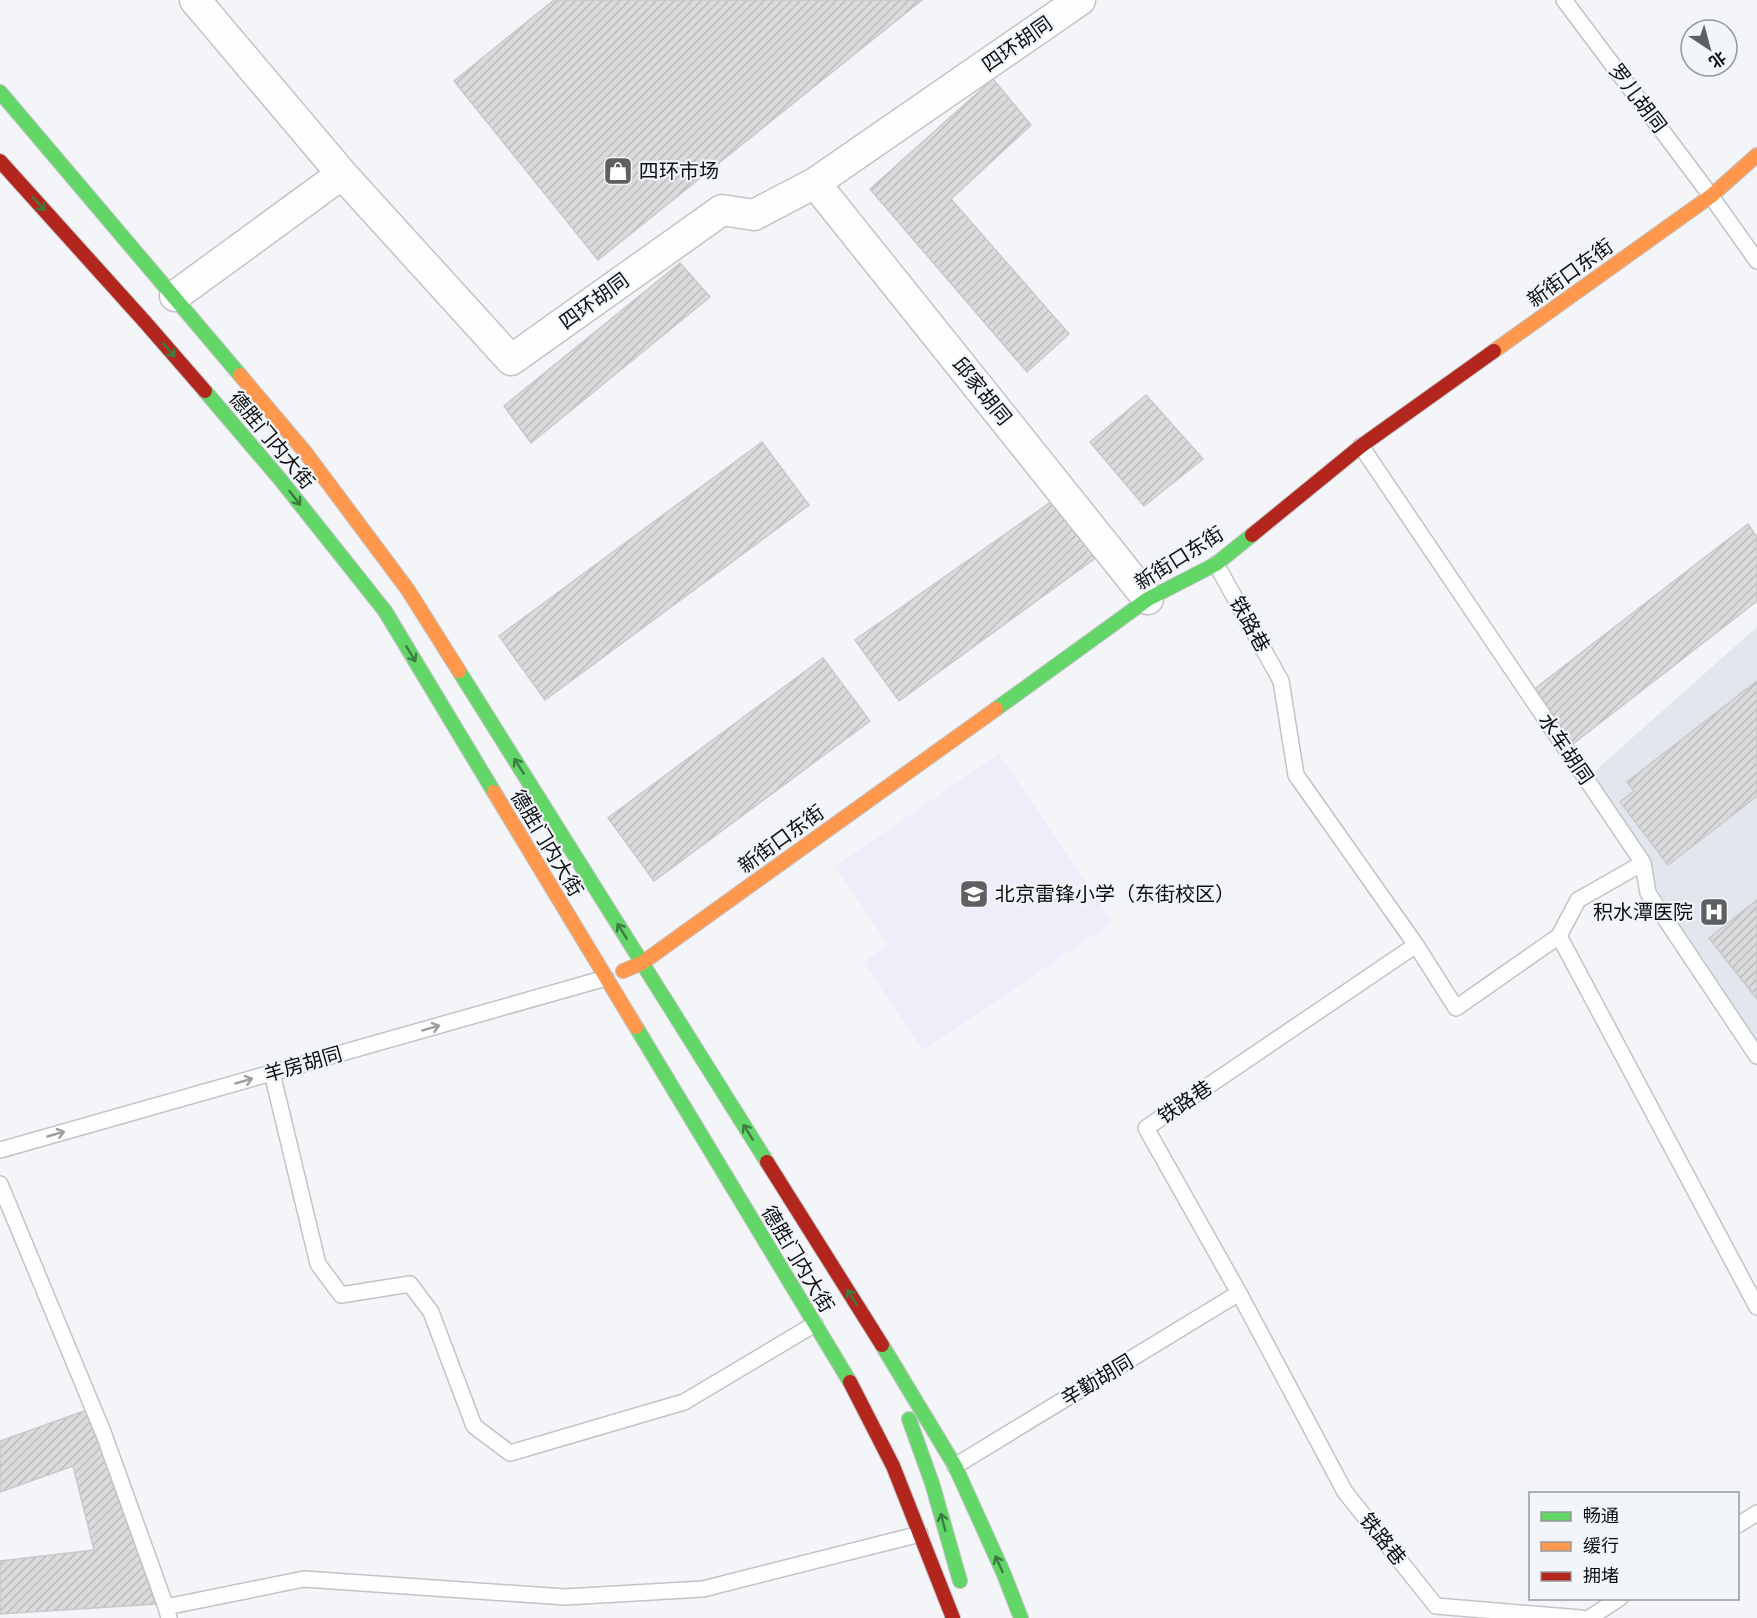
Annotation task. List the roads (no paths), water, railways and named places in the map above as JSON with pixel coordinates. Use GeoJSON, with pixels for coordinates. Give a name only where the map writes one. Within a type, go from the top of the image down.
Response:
{"type":"FeatureCollection","features":[{"type":"Feature","properties":{"kind":"main road","name":"德胜门内大街"},"geometry":{"type":"LineString","coordinates":[[0,92],[280,479],[385,611],[847,1376],[893,1466],[953,1618]]}},
{"type":"Feature","properties":{"kind":"main road","name":"新街口东街"},"geometry":{"type":"LineString","coordinates":[[606,978],[642,963],[1148,599],[1216,564],[1361,446],[1711,196],[1757,154]]}},
{"type":"Feature","properties":{"kind":"main road","name":"德胜门内大街"},"geometry":{"type":"LineString","coordinates":[[0,160],[305,452],[408,590],[883,1347],[955,1466],[1003,1572],[1021,1618]]}},
{"type":"Feature","properties":{"kind":"main road","name":"德胜门内大街"},"geometry":{"type":"LineString","coordinates":[[883,1347],[932,1483],[954,1567],[966,1598]]}},
{"type":"Feature","properties":{"kind":"street","name":"四环胡同"},"geometry":{"type":"LineString","coordinates":[[195,0],[342,174],[511,360],[722,210],[754,215],[815,183],[1080,0]]}},
{"type":"Feature","properties":{"kind":"street"},"geometry":{"type":"LineString","coordinates":[[158,311],[342,174]]}},
{"type":"Feature","properties":{"kind":"street","name":"邱家胡同"},"geometry":{"type":"LineString","coordinates":[[815,183],[1148,599]]}},
{"type":"Feature","properties":{"kind":"lane","name":"罗儿胡同"},"geometry":{"type":"LineString","coordinates":[[1564,0],[1757,261]]}},
{"type":"Feature","properties":{"kind":"lane","name":"水车胡同"},"geometry":{"type":"LineString","coordinates":[[1361,446],[1643,863],[1648,893],[1757,1056]]}},
{"type":"Feature","properties":{"kind":"lane","name":"铁路巷"},"geometry":{"type":"LineString","coordinates":[[1216,564],[1281,681],[1296,775],[1416,945],[1146,1128],[1239,1293],[1345,1492],[1436,1606],[1581,1618]]}},
{"type":"Feature","properties":{"kind":"lane"},"geometry":{"type":"LineString","coordinates":[[1416,945],[1456,1008],[1559,936],[1578,900],[1643,863]]}},
{"type":"Feature","properties":{"kind":"lane"},"geometry":{"type":"LineString","coordinates":[[1559,936],[1757,1307]]}},
{"type":"Feature","properties":{"kind":"lane","name":"羊房胡同"},"geometry":{"type":"LineString","coordinates":[[0,1150],[606,978]]}},
{"type":"Feature","properties":{"kind":"lane"},"geometry":{"type":"LineString","coordinates":[[272,1073],[318,1264],[341,1295],[410,1284],[431,1312],[474,1426],[510,1453],[684,1402],[814,1324]]}},
{"type":"Feature","properties":{"kind":"lane"},"geometry":{"type":"LineString","coordinates":[[0,1184],[103,1432],[168,1612],[304,1579],[565,1597],[703,1589],[920,1534]]}},
{"type":"Feature","properties":{"kind":"lane","name":"辛勤胡同"},"geometry":{"type":"LineString","coordinates":[[955,1466],[1239,1293]]}},
{"type":"Feature","properties":{"kind":"lane"},"geometry":{"type":"LineString","coordinates":[[1739,1524],[1757,1513]]}},
{"type":"Feature","properties":{"kind":"lane"},"geometry":{"type":"LineString","coordinates":[[1589,1618],[1618,1600]]}},
{"type":"Feature","properties":{"kind":"place","name":"四环市场"},"geometry":{"type":"Point","coordinates":[618,171]}},
{"type":"Feature","properties":{"kind":"place","name":"北京雷锋小学（东街校区）"},"geometry":{"type":"Point","coordinates":[974,894]}},
{"type":"Feature","properties":{"kind":"place","name":"积水潭医院"},"geometry":{"type":"Point","coordinates":[1714,912]}}]}
